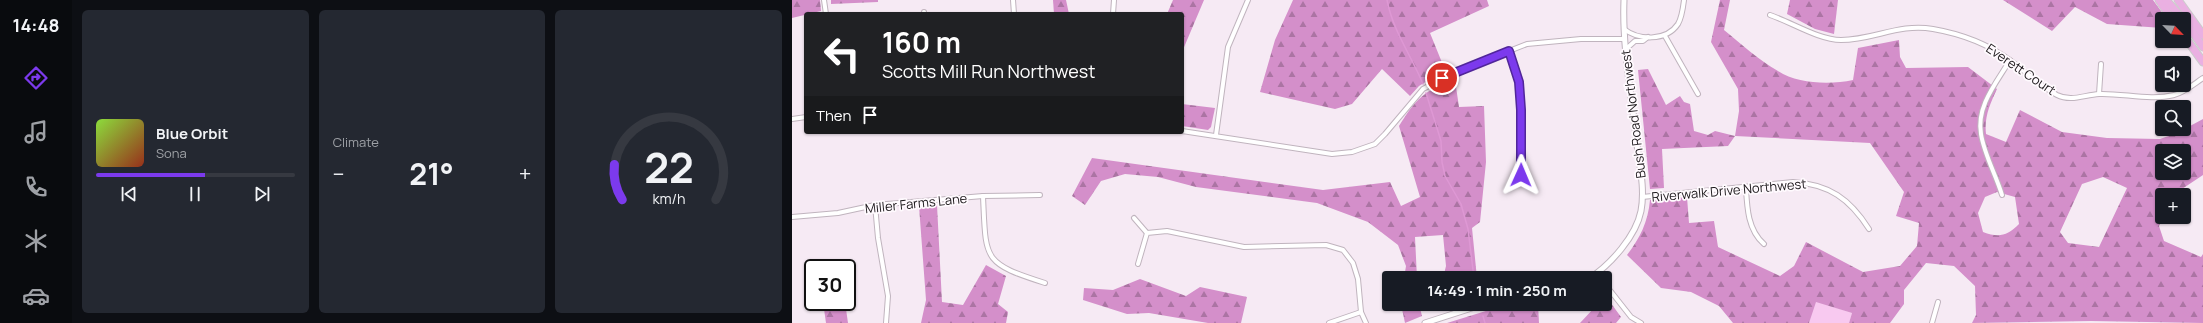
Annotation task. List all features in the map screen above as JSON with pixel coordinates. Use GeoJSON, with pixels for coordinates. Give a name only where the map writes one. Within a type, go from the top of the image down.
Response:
{"type":"FeatureCollection","features":[{"type":"Feature","properties":{"kind":"highway"},"geometry":{"type":"LineString","coordinates":[[2159,0],[2167,12]]}},
{"type":"Feature","properties":{"kind":"highway"},"geometry":{"type":"LineString","coordinates":[[2166,0],[2177,12]]}},
{"type":"Feature","properties":{"kind":"highway"},"geometry":{"type":"LineString","coordinates":[[2178,0],[2203,35]]}},
{"type":"Feature","properties":{"kind":"highway"},"geometry":{"type":"LineString","coordinates":[[2191,29],[2203,47]]}},
{"type":"Feature","properties":{"kind":"highway"},"geometry":{"type":"LineString","coordinates":[[2191,46],[2203,62]]}},
{"type":"Feature","properties":{"kind":"street"},"geometry":{"type":"LineString","coordinates":[[824,0],[826,12]]}},
{"type":"Feature","properties":{"kind":"street"},"geometry":{"type":"LineString","coordinates":[[1013,0],[1014,12]]}},
{"type":"Feature","properties":{"kind":"street"},"geometry":{"type":"LineString","coordinates":[[1113,12],[1114,0]]}},
{"type":"Feature","properties":{"kind":"street"},"geometry":{"type":"LineString","coordinates":[[1216,135],[1228,47],[1248,0]]}},
{"type":"Feature","properties":{"kind":"street","name":"Bush Road Northwest"},"geometry":{"type":"LineString","coordinates":[[1601,271],[1636,228],[1641,212],[1642,197],[1624,39],[1624,0]]}},
{"type":"Feature","properties":{"kind":"street"},"geometry":{"type":"LineString","coordinates":[[1624,29],[1633,36],[1665,36],[1677,25],[1682,14],[1684,0]]}},
{"type":"Feature","properties":{"kind":"street","name":"Everett Court"},"geometry":{"type":"LineString","coordinates":[[1770,15],[1821,37],[1840,40],[1861,38],[1905,27],[1931,28],[1969,37],[1983,43],[2010,60],[2059,96],[2074,99],[2099,94],[2175,95],[2190,88],[2203,78]]}},
{"type":"Feature","properties":{"kind":"street"},"geometry":{"type":"LineString","coordinates":[[1665,36],[1698,94]]}},
{"type":"Feature","properties":{"kind":"street"},"geometry":{"type":"LineString","coordinates":[[1626,50],[1635,41],[1644,40],[1648,37]]}},
{"type":"Feature","properties":{"kind":"street"},"geometry":{"type":"LineString","coordinates":[[1184,131],[1332,154],[1352,152],[1375,144],[1423,89],[1431,82],[1526,44],[1580,39],[1624,39]]}},
{"type":"Feature","properties":{"kind":"street"},"geometry":{"type":"LineString","coordinates":[[1509,51],[1519,82],[1521,110],[1521,175]]}},
{"type":"Feature","properties":{"kind":"street"},"geometry":{"type":"LineString","coordinates":[[2002,195],[1981,134],[1981,116],[1987,99],[2010,60]]}},
{"type":"Feature","properties":{"kind":"street"},"geometry":{"type":"LineString","coordinates":[[2099,94],[2100,64]]}},
{"type":"Feature","properties":{"kind":"street"},"geometry":{"type":"LineString","coordinates":[[792,119],[804,118]]}},
{"type":"Feature","properties":{"kind":"street","name":"Riverwalk Drive Northwest"},"geometry":{"type":"LineString","coordinates":[[1642,197],[1746,188],[1793,182],[1813,183],[1834,192],[1863,219],[1869,229]]}},
{"type":"Feature","properties":{"kind":"street"},"geometry":{"type":"LineString","coordinates":[[1746,188],[1748,212],[1754,231],[1764,244]]}},
{"type":"Feature","properties":{"kind":"street","name":"Miller Farms Lane"},"geometry":{"type":"LineString","coordinates":[[792,217],[838,213],[874,205],[984,196],[1040,195]]}},
{"type":"Feature","properties":{"kind":"street"},"geometry":{"type":"LineString","coordinates":[[984,196],[986,240],[990,254],[1005,269],[1045,283]]}},
{"type":"Feature","properties":{"kind":"street"},"geometry":{"type":"LineString","coordinates":[[874,205],[888,296],[886,323]]}},
{"type":"Feature","properties":{"kind":"street"},"geometry":{"type":"LineString","coordinates":[[1134,218],[1147,233]]}},
{"type":"Feature","properties":{"kind":"street"},"geometry":{"type":"LineString","coordinates":[[1147,233],[1167,231],[1244,247],[1326,245],[1343,250],[1353,263],[1358,279],[1361,312],[1366,323]]}},
{"type":"Feature","properties":{"kind":"street"},"geometry":{"type":"LineString","coordinates":[[1138,264],[1147,233]]}},
{"type":"Feature","properties":{"kind":"street"},"geometry":{"type":"LineString","coordinates":[[1612,293],[1631,317],[1641,323]]}},
{"type":"Feature","properties":{"kind":"street"},"geometry":{"type":"LineString","coordinates":[[1932,323],[1938,302]]}},
{"type":"Feature","properties":{"kind":"street"},"geometry":{"type":"LineString","coordinates":[[1426,323],[1463,311]]}},
{"type":"Feature","properties":{"kind":"street"},"geometry":{"type":"LineString","coordinates":[[1329,323],[1361,312]]}},
{"type":"Feature","properties":{"kind":"shaded area"},"geometry":{"type":"Polygon","coordinates":[[[1815,301],[1852,313],[1849,323],[1809,323],[1815,301]]]}},
{"type":"Feature","properties":{"kind":"green space"},"geometry":{"type":"Polygon","coordinates":[[[792,0],[820,0],[821,11],[804,12],[804,15],[792,18],[792,0]]]}},
{"type":"Feature","properties":{"kind":"green space"},"geometry":{"type":"Polygon","coordinates":[[[831,0],[878,0],[878,2],[831,4],[831,0]]]}},
{"type":"Feature","properties":{"kind":"green space"},"geometry":{"type":"Polygon","coordinates":[[[1053,0],[1066,0],[1069,12],[1054,12],[1053,0]]]}},
{"type":"Feature","properties":{"kind":"green space"},"geometry":{"type":"Polygon","coordinates":[[[1173,0],[1204,0],[1184,47],[1184,12],[1168,12],[1173,0]]]}},
{"type":"Feature","properties":{"kind":"green space"},"geometry":{"type":"Polygon","coordinates":[[[1293,0],[1487,0],[1489,6],[1430,33],[1445,70],[1419,86],[1410,96],[1382,69],[1352,104],[1335,109],[1260,92],[1275,40],[1293,0]]]}},
{"type":"Feature","properties":{"kind":"green space"},"geometry":{"type":"Polygon","coordinates":[[[1720,0],[1730,0],[1724,30],[1764,62],[1795,79],[1824,83],[1853,80],[1858,48],[1899,40],[1900,57],[1906,68],[1968,67],[1997,89],[1987,116],[1986,134],[2006,142],[2020,110],[2062,132],[2107,138],[2160,139],[2168,136],[2191,136],[2191,125],[2203,119],[2203,175],[2184,188],[2155,188],[2155,224],[2160,224],[2159,226],[2164,241],[2201,257],[2203,254],[2203,323],[2091,321],[1972,323],[1976,315],[1975,286],[1954,266],[1926,263],[1904,290],[1904,304],[1890,323],[1849,323],[1852,313],[1816,302],[1809,323],[1733,323],[1719,306],[1691,292],[1661,288],[1627,255],[1643,229],[1650,200],[1653,199],[1687,197],[1689,223],[1714,221],[1718,247],[1780,276],[1794,266],[1806,242],[1863,272],[1900,266],[1917,246],[1919,223],[1896,216],[1904,192],[1870,143],[1735,136],[1739,111],[1738,89],[1711,42],[1720,0]],[[2103,177],[2082,184],[2060,232],[2068,243],[2099,247],[2127,188],[2103,177]],[[1997,192],[1985,197],[1978,213],[1983,232],[1994,235],[2002,235],[2011,231],[2019,224],[2015,197],[1997,192]]]}},
{"type":"Feature","properties":{"kind":"green space"},"geometry":{"type":"Polygon","coordinates":[[[1790,0],[1838,0],[1834,34],[1815,29],[1787,14],[1790,0]]]}},
{"type":"Feature","properties":{"kind":"green space"},"geometry":{"type":"Polygon","coordinates":[[[2003,0],[2153,0],[2162,12],[2155,12],[2155,27],[2107,24],[2075,7],[2052,31],[2003,0]]]}},
{"type":"Feature","properties":{"kind":"green space"},"geometry":{"type":"Polygon","coordinates":[[[1648,69],[1666,105],[1680,96],[1684,102],[1690,104],[1694,131],[1708,135],[1715,131],[1735,136],[1728,146],[1662,149],[1664,188],[1650,189],[1638,70],[1648,69]]]}},
{"type":"Feature","properties":{"kind":"green space"},"geometry":{"type":"Polygon","coordinates":[[[1455,80],[1459,107],[1484,106],[1486,162],[1480,222],[1472,228],[1476,271],[1445,271],[1446,266],[1443,235],[1415,237],[1417,271],[1405,271],[1406,266],[1398,245],[1368,222],[1317,203],[1196,187],[1158,177],[1125,174],[1101,181],[1085,205],[1072,196],[1092,158],[1323,190],[1390,182],[1401,206],[1420,197],[1399,126],[1416,102],[1428,92],[1455,80]]]}},
{"type":"Feature","properties":{"kind":"green space"},"geometry":{"type":"Polygon","coordinates":[[[1184,104],[1215,108],[1211,127],[1208,130],[1184,126],[1184,104]]]}},
{"type":"Feature","properties":{"kind":"green space"},"geometry":{"type":"Polygon","coordinates":[[[937,205],[942,302],[963,305],[986,265],[1006,276],[998,304],[1008,312],[1006,323],[921,323],[926,300],[919,206],[937,205]]]}},
{"type":"Feature","properties":{"kind":"green space"},"geometry":{"type":"Polygon","coordinates":[[[1140,279],[1186,296],[1200,287],[1247,297],[1241,323],[1208,323],[1149,313],[1127,314],[1083,300],[1084,288],[1113,290],[1140,279]]]}},
{"type":"Feature","properties":{"kind":"green space"},"geometry":{"type":"Polygon","coordinates":[[[1612,305],[1621,317],[1616,323],[1580,323],[1591,311],[1612,311],[1612,305]]]}},
{"type":"Feature","properties":{"kind":"green space"},"geometry":{"type":"Polygon","coordinates":[[[824,311],[846,311],[848,323],[826,323],[824,311]]]}},
{"type":"Feature","properties":{"kind":"green space"},"geometry":{"type":"Polygon","coordinates":[[[1402,311],[1421,311],[1422,316],[1405,323],[1402,311]]]}},
{"type":"Feature","properties":{"kind":"green space"},"geometry":{"type":"Polygon","coordinates":[[[1486,311],[1538,311],[1539,323],[1447,323],[1486,311]]]}},
{"type":"Feature","properties":{"kind":"waterway"},"geometry":{"type":"LineString","coordinates":[[1387,0],[1393,22],[1423,84]]}},
{"type":"Feature","properties":{"kind":"waterway"},"geometry":{"type":"LineString","coordinates":[[1426,93],[1441,141],[1442,162],[1445,176],[1461,204],[1468,229],[1473,271]]}},
{"type":"Feature","properties":{"kind":"waterway"},"geometry":{"type":"LineString","coordinates":[[1483,316],[1485,323]]}},
{"type":"Feature","properties":{"kind":"route"},"geometry":{"type":"LineString","coordinates":[[1442,78],[1509,51],[1519,82],[1521,110],[1521,175]]}}]}
